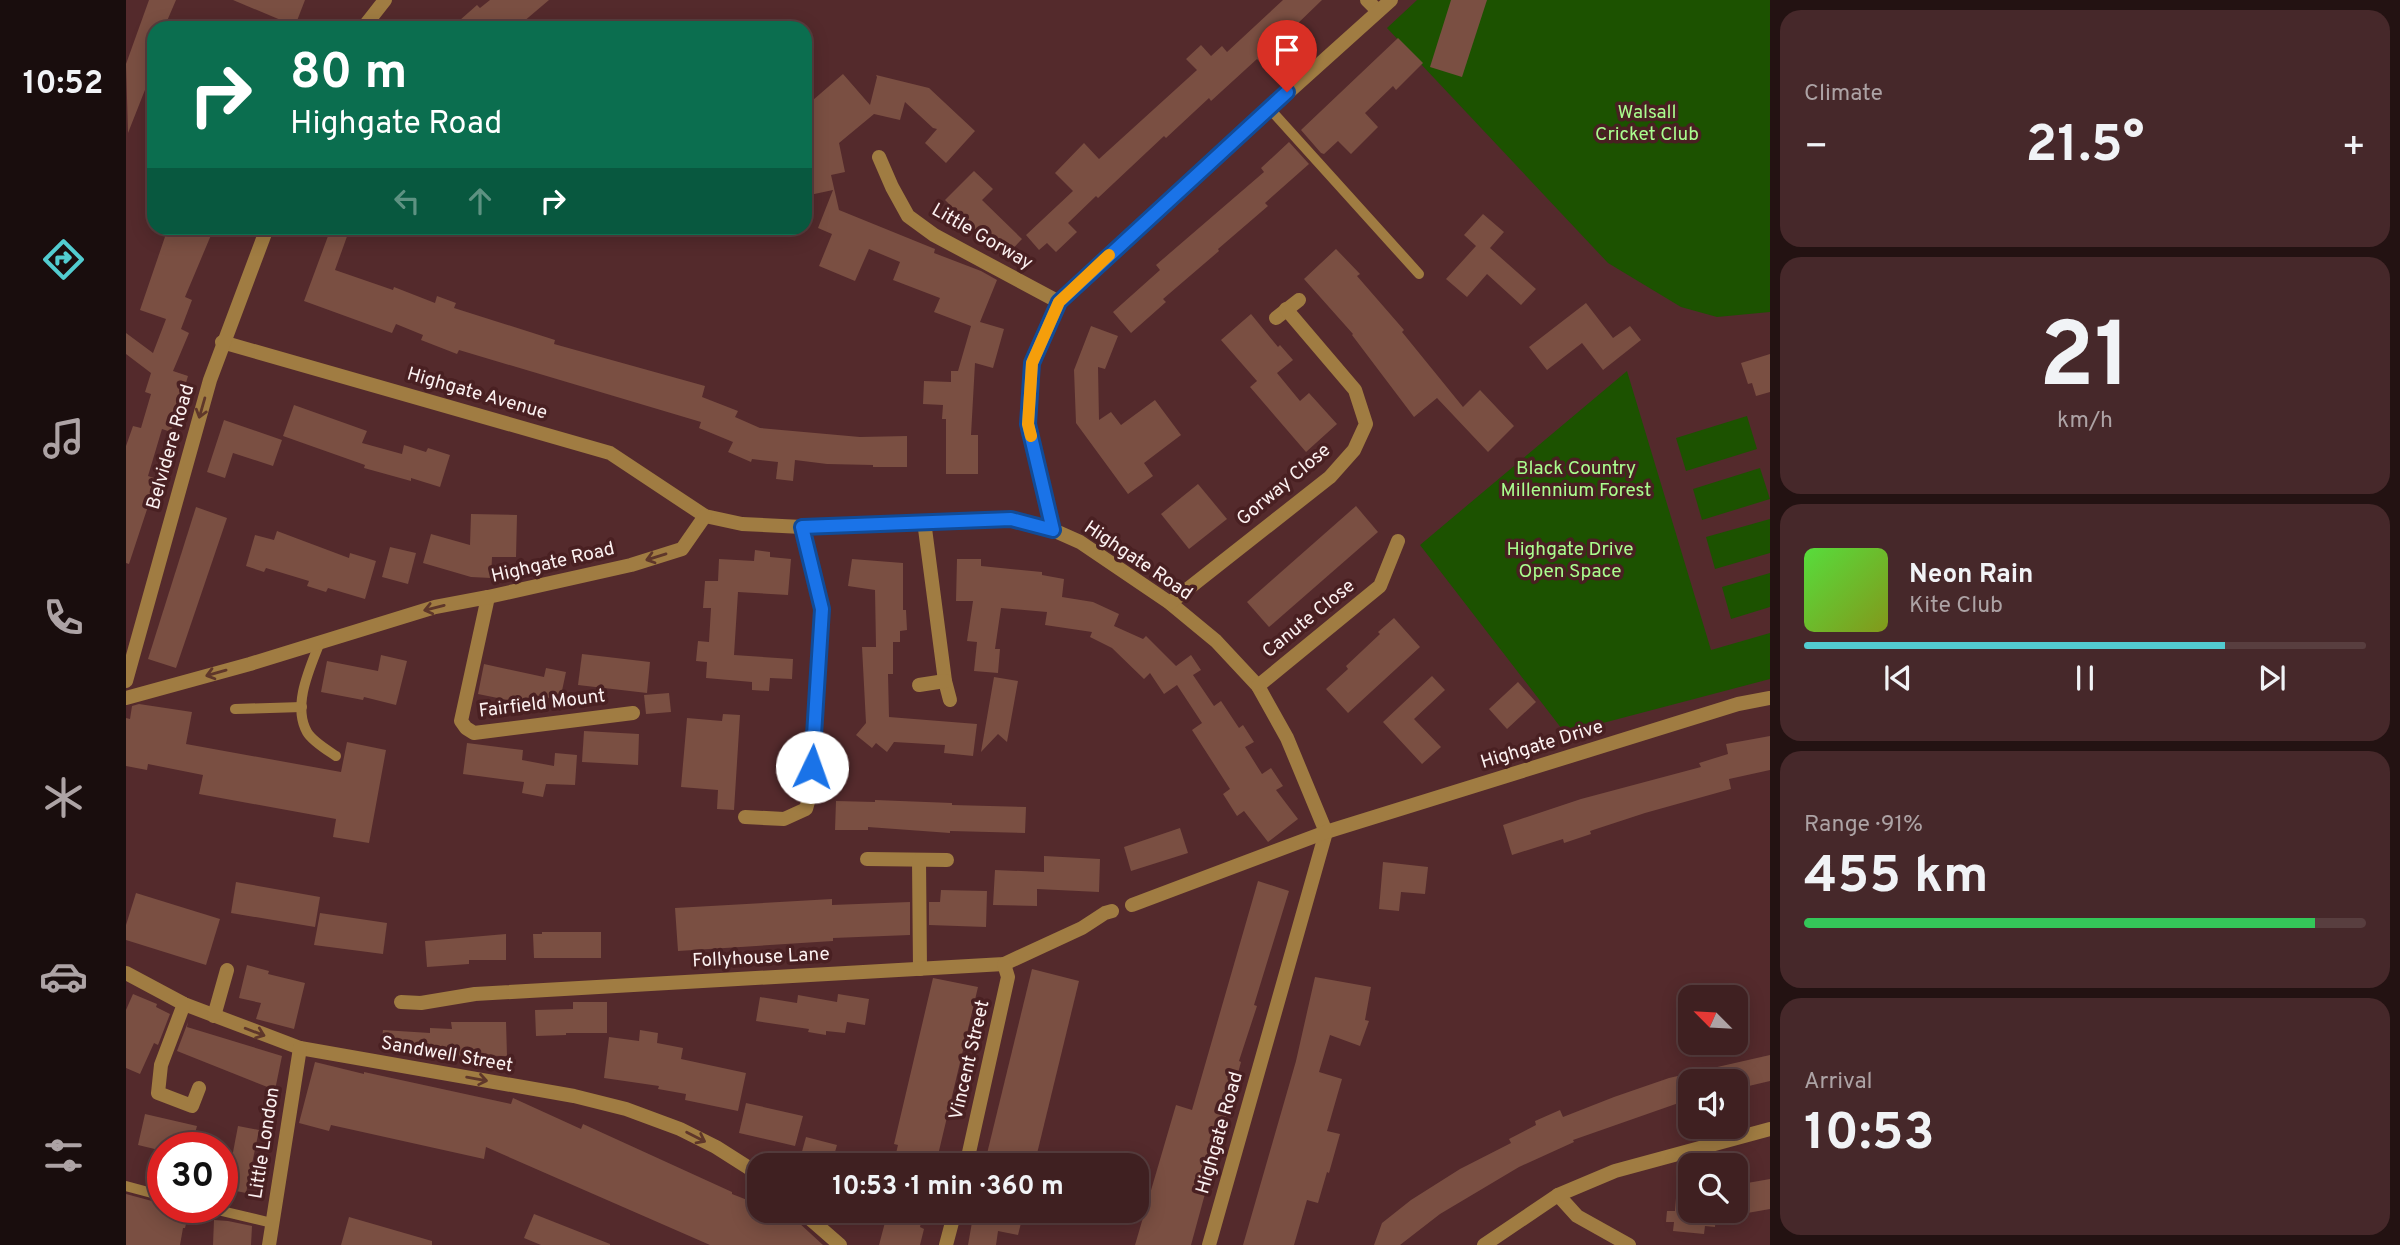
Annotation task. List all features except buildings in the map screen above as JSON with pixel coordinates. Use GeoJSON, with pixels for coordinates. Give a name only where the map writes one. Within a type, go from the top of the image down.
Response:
{"type":"FeatureCollection","features":[{"type":"Feature","properties":{"kind":"street"},"geometry":{"type":"LineString","coordinates":[[368,21],[385,0]]}},
{"type":"Feature","properties":{"kind":"street"},"geometry":{"type":"LineString","coordinates":[[1367,0],[1378,11]]}},
{"type":"Feature","properties":{"kind":"street"},"geometry":{"type":"LineString","coordinates":[[1053,530],[1028,424],[1032,363],[1059,302],[1269,108],[1391,0]]}},
{"type":"Feature","properties":{"kind":"street","name":"Little Gorway"},"geometry":{"type":"LineString","coordinates":[[879,157],[908,216],[934,234],[1059,302]]}},
{"type":"Feature","properties":{"kind":"street","name":"Belvidere Road"},"geometry":{"type":"LineString","coordinates":[[126,681],[210,380],[264,235]]}},
{"type":"Feature","properties":{"kind":"street","name":"Gorway Close"},"geometry":{"type":"LineString","coordinates":[[1170,603],[1330,477],[1354,450],[1366,424],[1355,390],[1281,313],[1299,300]]}},
{"type":"Feature","properties":{"kind":"street","name":"Highgate Avenue"},"geometry":{"type":"LineString","coordinates":[[222,342],[610,453],[705,516]]}},
{"type":"Feature","properties":{"kind":"street","name":"Highgate Road"},"geometry":{"type":"LineString","coordinates":[[126,698],[435,607],[631,565],[682,550],[705,516],[741,524],[802,527],[1011,519],[1053,530],[1080,542],[1170,603],[1216,641],[1258,686],[1287,737],[1326,832],[1209,1245]]}},
{"type":"Feature","properties":{"kind":"street"},"geometry":{"type":"LineString","coordinates":[[923,521],[945,681],[950,700]]}},
{"type":"Feature","properties":{"kind":"street"},"geometry":{"type":"LineString","coordinates":[[745,817],[785,819],[806,809],[811,791],[822,609],[802,527]]}},
{"type":"Feature","properties":{"kind":"street","name":"Canute Close"},"geometry":{"type":"LineString","coordinates":[[1258,686],[1380,586],[1398,541]]}},
{"type":"Feature","properties":{"kind":"street","name":"Fairfield Mount"},"geometry":{"type":"LineString","coordinates":[[488,597],[461,721],[466,728],[474,733],[633,713]]}},
{"type":"Feature","properties":{"kind":"street"},"geometry":{"type":"LineString","coordinates":[[919,685],[945,681]]}},
{"type":"Feature","properties":{"kind":"street","name":"Highgate Drive"},"geometry":{"type":"LineString","coordinates":[[1326,832],[1738,704],[1770,698]]}},
{"type":"Feature","properties":{"kind":"street"},"geometry":{"type":"LineString","coordinates":[[1132,905],[1326,832]]}},
{"type":"Feature","properties":{"kind":"street"},"geometry":{"type":"LineString","coordinates":[[867,859],[947,860]]}},
{"type":"Feature","properties":{"kind":"street"},"geometry":{"type":"LineString","coordinates":[[919,860],[920,969]]}},
{"type":"Feature","properties":{"kind":"street","name":"Follyhouse Lane"},"geometry":{"type":"LineString","coordinates":[[401,1002],[421,1003],[475,994],[1004,964],[1112,911]]}},
{"type":"Feature","properties":{"kind":"street","name":"Vincent Street"},"geometry":{"type":"LineString","coordinates":[[969,1153],[1008,977],[1004,964]]}},
{"type":"Feature","properties":{"kind":"street"},"geometry":{"type":"LineString","coordinates":[[214,1016],[227,970]]}},
{"type":"Feature","properties":{"kind":"street","name":"Sandwell Street"},"geometry":{"type":"LineString","coordinates":[[126,973],[184,1004],[300,1048],[574,1096],[626,1109],[680,1129],[747,1167]]}},
{"type":"Feature","properties":{"kind":"street"},"geometry":{"type":"LineString","coordinates":[[184,1004],[161,1065],[158,1093],[192,1106],[199,1088]]}},
{"type":"Feature","properties":{"kind":"street","name":"Little London"},"geometry":{"type":"LineString","coordinates":[[269,1245],[300,1048]]}},
{"type":"Feature","properties":{"kind":"street"},"geometry":{"type":"LineString","coordinates":[[1484,1245],[1558,1195],[1615,1171],[1770,1129]]}},
{"type":"Feature","properties":{"kind":"street"},"geometry":{"type":"LineString","coordinates":[[1558,1195],[1577,1216],[1629,1245]]}},
{"type":"Feature","properties":{"kind":"street"},"geometry":{"type":"LineString","coordinates":[[815,1223],[841,1245]]}},
{"type":"Feature","properties":{"kind":"street"},"geometry":{"type":"LineString","coordinates":[[946,1245],[952,1223]]}},
{"type":"Feature","properties":{"kind":"lane"},"geometry":{"type":"LineString","coordinates":[[1269,108],[1419,274]]}},
{"type":"Feature","properties":{"kind":"lane"},"geometry":{"type":"LineString","coordinates":[[320,642],[305,682],[301,716],[307,734],[336,756]]}},
{"type":"Feature","properties":{"kind":"lane"},"geometry":{"type":"LineString","coordinates":[[235,709],[302,707]]}},
{"type":"Feature","properties":{"kind":"lane"},"geometry":{"type":"LineString","coordinates":[[126,1186],[147,1192]]}},
{"type":"Feature","properties":{"kind":"lane"},"geometry":{"type":"LineString","coordinates":[[238,1215],[272,1223]]}},
{"type":"Feature","properties":{"kind":"green space","name":"Walsall Cricket Club"},"geometry":{"type":"Polygon","coordinates":[[[1417,0],[1770,0],[1770,312],[1717,317],[1681,307],[1608,263],[1387,28],[1417,0]]]}},
{"type":"Feature","properties":{"kind":"green space","name":"Highgate Drive Open Space"},"geometry":{"type":"Polygon","coordinates":[[[1627,371],[1711,650],[1770,633],[1770,679],[1565,733],[1420,545],[1627,371]]]}},
{"type":"Feature","properties":{"kind":"green space"},"geometry":{"type":"Polygon","coordinates":[[[1747,416],[1757,449],[1686,471],[1676,438],[1747,416]]]}},
{"type":"Feature","properties":{"kind":"green space"},"geometry":{"type":"Polygon","coordinates":[[[1760,468],[1770,499],[1702,520],[1693,489],[1760,468]]]}},
{"type":"Feature","properties":{"kind":"green space"},"geometry":{"type":"Polygon","coordinates":[[[1770,519],[1770,553],[1715,569],[1706,537],[1770,519]]]}},
{"type":"Feature","properties":{"kind":"green space"},"geometry":{"type":"Polygon","coordinates":[[[1770,573],[1770,607],[1731,619],[1722,587],[1770,573]]]}},
{"type":"Feature","properties":{"kind":"slow traffic"},"geometry":{"type":"LineString","coordinates":[[1031,436],[1028,424],[1032,363],[1059,302],[1109,255]]}},
{"type":"Feature","properties":{"kind":"route"},"geometry":{"type":"LineString","coordinates":[[812,767],[822,609],[802,527],[1011,519],[1053,530],[1028,424],[1032,363],[1059,302],[1287,92]]}},
{"type":"Feature","properties":{"kind":"park label","name":"Black Country Millennium Forest"},"geometry":{"type":"Point","coordinates":[1576,480]}}]}
